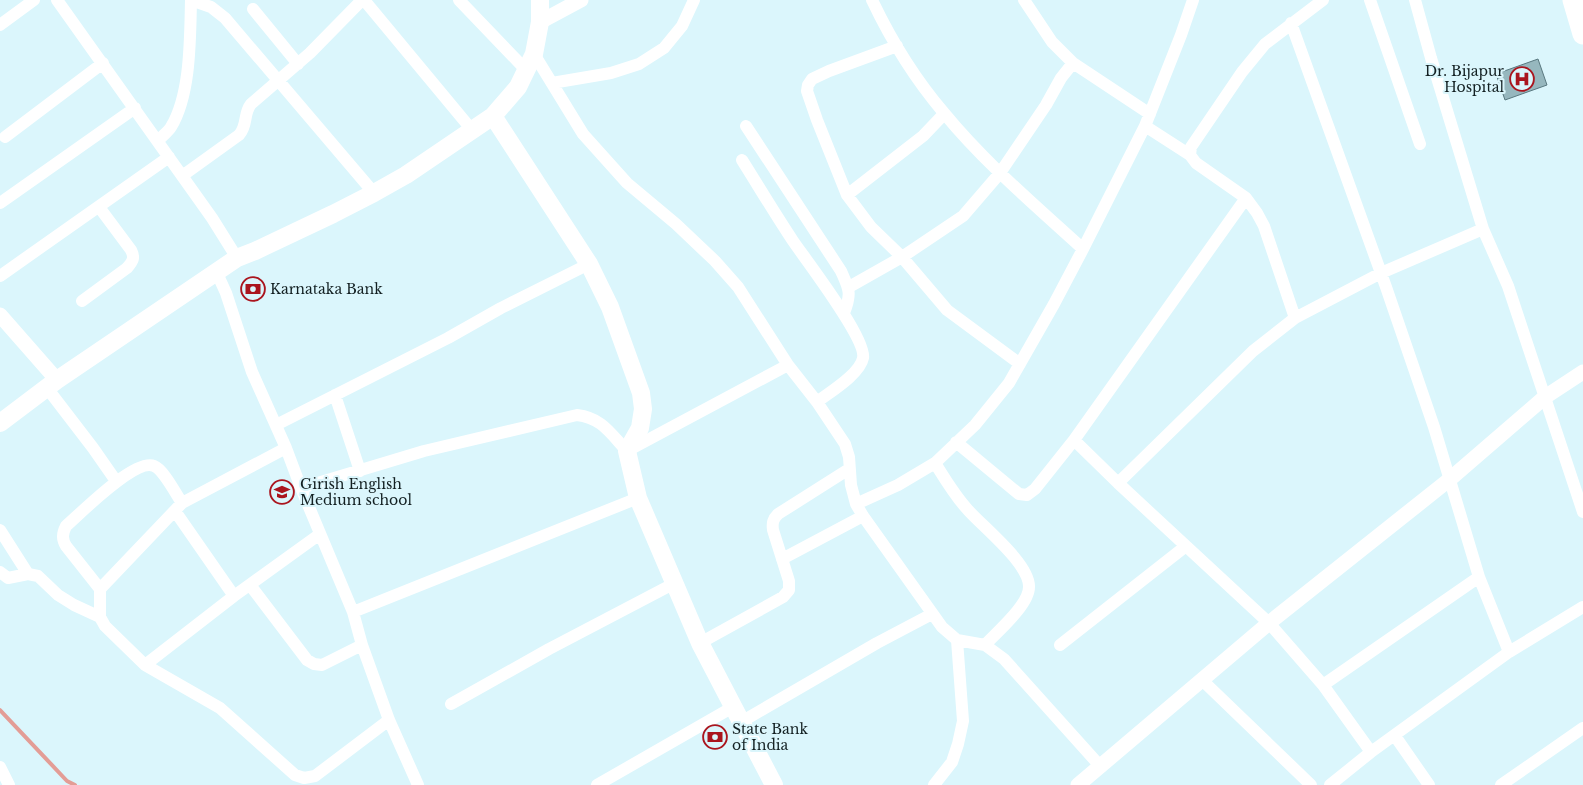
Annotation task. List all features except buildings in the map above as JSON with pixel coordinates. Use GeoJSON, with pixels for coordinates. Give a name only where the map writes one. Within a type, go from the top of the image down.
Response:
{"type":"FeatureCollection","features":[{"type":"Feature","properties":{"kind":"highway"},"geometry":{"type":"LineString","coordinates":[[1573,0],[1583,34]]}},
{"type":"Feature","properties":{"kind":"main road"},"geometry":{"type":"LineString","coordinates":[[0,423],[52,384],[216,271],[237,258],[374,193],[406,175],[493,116],[518,87],[534,54],[540,22],[540,0]]}},
{"type":"Feature","properties":{"kind":"main road"},"geometry":{"type":"LineString","coordinates":[[493,116],[589,264],[610,307],[641,393],[643,408],[640,428],[627,451],[638,498],[700,644],[774,785]]}},
{"type":"Feature","properties":{"kind":"street"},"geometry":{"type":"LineString","coordinates":[[0,25],[34,0]]}},
{"type":"Feature","properties":{"kind":"street"},"geometry":{"type":"LineString","coordinates":[[57,0],[212,218],[237,258]]}},
{"type":"Feature","properties":{"kind":"street"},"geometry":{"type":"LineString","coordinates":[[158,141],[170,128],[184,96],[191,0],[211,7],[225,18],[374,193]]}},
{"type":"Feature","properties":{"kind":"street"},"geometry":{"type":"LineString","coordinates":[[182,176],[239,135],[244,130],[246,110],[310,53],[363,0],[472,130]]}},
{"type":"Feature","properties":{"kind":"street"},"geometry":{"type":"LineString","coordinates":[[459,0],[527,71]]}},
{"type":"Feature","properties":{"kind":"street"},"geometry":{"type":"LineString","coordinates":[[540,22],[581,0]]}},
{"type":"Feature","properties":{"kind":"street"},"geometry":{"type":"LineString","coordinates":[[552,83],[611,73],[638,64],[664,48],[682,26],[694,0]]}},
{"type":"Feature","properties":{"kind":"street"},"geometry":{"type":"LineString","coordinates":[[872,0],[897,46],[944,114],[1000,173],[1083,250]]}},
{"type":"Feature","properties":{"kind":"street"},"geometry":{"type":"LineString","coordinates":[[1024,0],[1052,42],[1072,63],[1147,120],[1196,162],[1246,198],[1264,226],[1296,318]]}},
{"type":"Feature","properties":{"kind":"street"},"geometry":{"type":"LineString","coordinates":[[856,504],[898,485],[935,463],[987,412],[1009,383],[1083,250],[1147,120],[1193,0]]}},
{"type":"Feature","properties":{"kind":"street"},"geometry":{"type":"LineString","coordinates":[[1190,155],[1191,147],[1242,72],[1265,44],[1323,0]]}},
{"type":"Feature","properties":{"kind":"street"},"geometry":{"type":"LineString","coordinates":[[1370,0],[1420,144]]}},
{"type":"Feature","properties":{"kind":"street"},"geometry":{"type":"LineString","coordinates":[[1415,0],[1484,229],[1508,286],[1583,512]]}},
{"type":"Feature","properties":{"kind":"street"},"geometry":{"type":"LineString","coordinates":[[254,10],[298,64]]}},
{"type":"Feature","properties":{"kind":"street"},"geometry":{"type":"LineString","coordinates":[[1291,23],[1434,427],[1478,577],[1509,652]]}},
{"type":"Feature","properties":{"kind":"street"},"geometry":{"type":"LineString","coordinates":[[897,46],[812,79],[807,91],[817,120],[847,195],[871,227],[902,258],[947,310],[1020,364]]}},
{"type":"Feature","properties":{"kind":"street"},"geometry":{"type":"LineString","coordinates":[[534,54],[583,134],[627,183],[682,230],[715,261],[738,287],[788,365],[817,402],[845,444],[849,457],[850,484],[856,504],[942,627],[957,640],[985,645],[1004,659],[1101,767]]}},
{"type":"Feature","properties":{"kind":"street"},"geometry":{"type":"LineString","coordinates":[[849,287],[902,258],[963,216],[1000,173],[1072,63]]}},
{"type":"Feature","properties":{"kind":"street"},"geometry":{"type":"LineString","coordinates":[[5,137],[103,64]]}},
{"type":"Feature","properties":{"kind":"street"},"geometry":{"type":"LineString","coordinates":[[0,203],[134,108]]}},
{"type":"Feature","properties":{"kind":"street"},"geometry":{"type":"LineString","coordinates":[[847,195],[923,136],[944,114]]}},
{"type":"Feature","properties":{"kind":"street"},"geometry":{"type":"LineString","coordinates":[[746,126],[841,270],[849,287],[849,300],[844,312]]}},
{"type":"Feature","properties":{"kind":"street"},"geometry":{"type":"LineString","coordinates":[[0,276],[169,158]]}},
{"type":"Feature","properties":{"kind":"street"},"geometry":{"type":"LineString","coordinates":[[742,160],[792,240],[844,312],[864,355],[861,364],[852,375],[817,402]]}},
{"type":"Feature","properties":{"kind":"street"},"geometry":{"type":"LineString","coordinates":[[956,442],[1019,494],[1027,495],[1035,489],[1074,440],[1246,198]]}},
{"type":"Feature","properties":{"kind":"street"},"geometry":{"type":"LineString","coordinates":[[82,301],[127,268],[133,261],[131,250],[99,206]]}},
{"type":"Feature","properties":{"kind":"street"},"geometry":{"type":"LineString","coordinates":[[1118,483],[1253,351],[1296,318],[1381,273],[1484,229]]}},
{"type":"Feature","properties":{"kind":"street"},"geometry":{"type":"LineString","coordinates":[[276,425],[589,264]]}},
{"type":"Feature","properties":{"kind":"street"},"geometry":{"type":"LineString","coordinates":[[216,271],[226,293],[252,372],[286,448],[353,612],[362,645],[389,720],[418,785]]}},
{"type":"Feature","properties":{"kind":"street"},"geometry":{"type":"LineString","coordinates":[[0,314],[52,384],[116,481]]}},
{"type":"Feature","properties":{"kind":"street"},"geometry":{"type":"LineString","coordinates":[[301,488],[424,452],[577,415],[589,416],[600,422],[627,451],[788,365]]}},
{"type":"Feature","properties":{"kind":"street"},"geometry":{"type":"LineString","coordinates":[[1078,785],[1269,623],[1450,479],[1545,397],[1583,372]]}},
{"type":"Feature","properties":{"kind":"street"},"geometry":{"type":"LineString","coordinates":[[336,395],[360,471]]}},
{"type":"Feature","properties":{"kind":"street"},"geometry":{"type":"LineString","coordinates":[[1074,440],[1269,623],[1323,685],[1371,752]]}},
{"type":"Feature","properties":{"kind":"street"},"geometry":{"type":"LineString","coordinates":[[100,590],[178,507],[286,448]]}},
{"type":"Feature","properties":{"kind":"street"},"geometry":{"type":"LineString","coordinates":[[935,463],[967,510],[1018,562],[1028,578],[1029,588],[1026,598],[985,645]]}},
{"type":"Feature","properties":{"kind":"street"},"geometry":{"type":"LineString","coordinates":[[234,596],[178,507],[160,470],[154,465],[139,468],[116,481],[66,526],[63,540],[66,546],[100,590],[100,617],[105,626],[144,665],[220,708],[295,775],[304,778],[315,776],[389,720]]}},
{"type":"Feature","properties":{"kind":"street"},"geometry":{"type":"LineString","coordinates":[[700,644],[783,597],[789,590],[789,580],[773,530],[774,518],[849,469]]}},
{"type":"Feature","properties":{"kind":"street"},"geometry":{"type":"LineString","coordinates":[[353,612],[638,498]]}},
{"type":"Feature","properties":{"kind":"street"},"geometry":{"type":"LineString","coordinates":[[782,559],[863,516]]}},
{"type":"Feature","properties":{"kind":"street"},"geometry":{"type":"LineString","coordinates":[[0,530],[28,574]]}},
{"type":"Feature","properties":{"kind":"street"},"geometry":{"type":"LineString","coordinates":[[144,665],[234,596],[320,534]]}},
{"type":"Feature","properties":{"kind":"street"},"geometry":{"type":"LineString","coordinates":[[1060,645],[1186,546]]}},
{"type":"Feature","properties":{"kind":"street"},"geometry":{"type":"LineString","coordinates":[[0,572],[8,578],[28,574],[38,576],[58,596],[100,617]]}},
{"type":"Feature","properties":{"kind":"street"},"geometry":{"type":"LineString","coordinates":[[1323,685],[1478,577]]}},
{"type":"Feature","properties":{"kind":"street"},"geometry":{"type":"LineString","coordinates":[[451,704],[549,649],[674,583]]}},
{"type":"Feature","properties":{"kind":"street"},"geometry":{"type":"LineString","coordinates":[[250,585],[307,660],[314,664],[322,665],[362,645]]}},
{"type":"Feature","properties":{"kind":"street"},"geometry":{"type":"LineString","coordinates":[[1330,785],[1371,752],[1509,652],[1583,607]]}},
{"type":"Feature","properties":{"kind":"street"},"geometry":{"type":"LineString","coordinates":[[597,785],[932,614]]}},
{"type":"Feature","properties":{"kind":"street"},"geometry":{"type":"LineString","coordinates":[[934,785],[952,762],[963,721],[957,640]]}},
{"type":"Feature","properties":{"kind":"street"},"geometry":{"type":"LineString","coordinates":[[1202,680],[1311,785]]}},
{"type":"Feature","properties":{"kind":"street"},"geometry":{"type":"LineString","coordinates":[[1501,785],[1583,728]]}},
{"type":"Feature","properties":{"kind":"street"},"geometry":{"type":"LineString","coordinates":[[1395,736],[1429,785]]}},
{"type":"Feature","properties":{"kind":"street"},"geometry":{"type":"LineString","coordinates":[[0,767],[9,785]]}},
{"type":"Feature","properties":{"kind":"waterway"},"geometry":{"type":"LineString","coordinates":[[0,710],[67,781],[75,785]]}},
{"type":"Feature","properties":{"kind":"place","name":"Dr. Bijapur Hospital"},"geometry":{"type":"Point","coordinates":[1522,79]}},
{"type":"Feature","properties":{"kind":"place","name":"Karnataka Bank"},"geometry":{"type":"Point","coordinates":[253,289]}},
{"type":"Feature","properties":{"kind":"place","name":"Girish English Medium school"},"geometry":{"type":"Point","coordinates":[282,492]}},
{"type":"Feature","properties":{"kind":"place","name":"State Bank of India"},"geometry":{"type":"Point","coordinates":[715,737]}}]}
